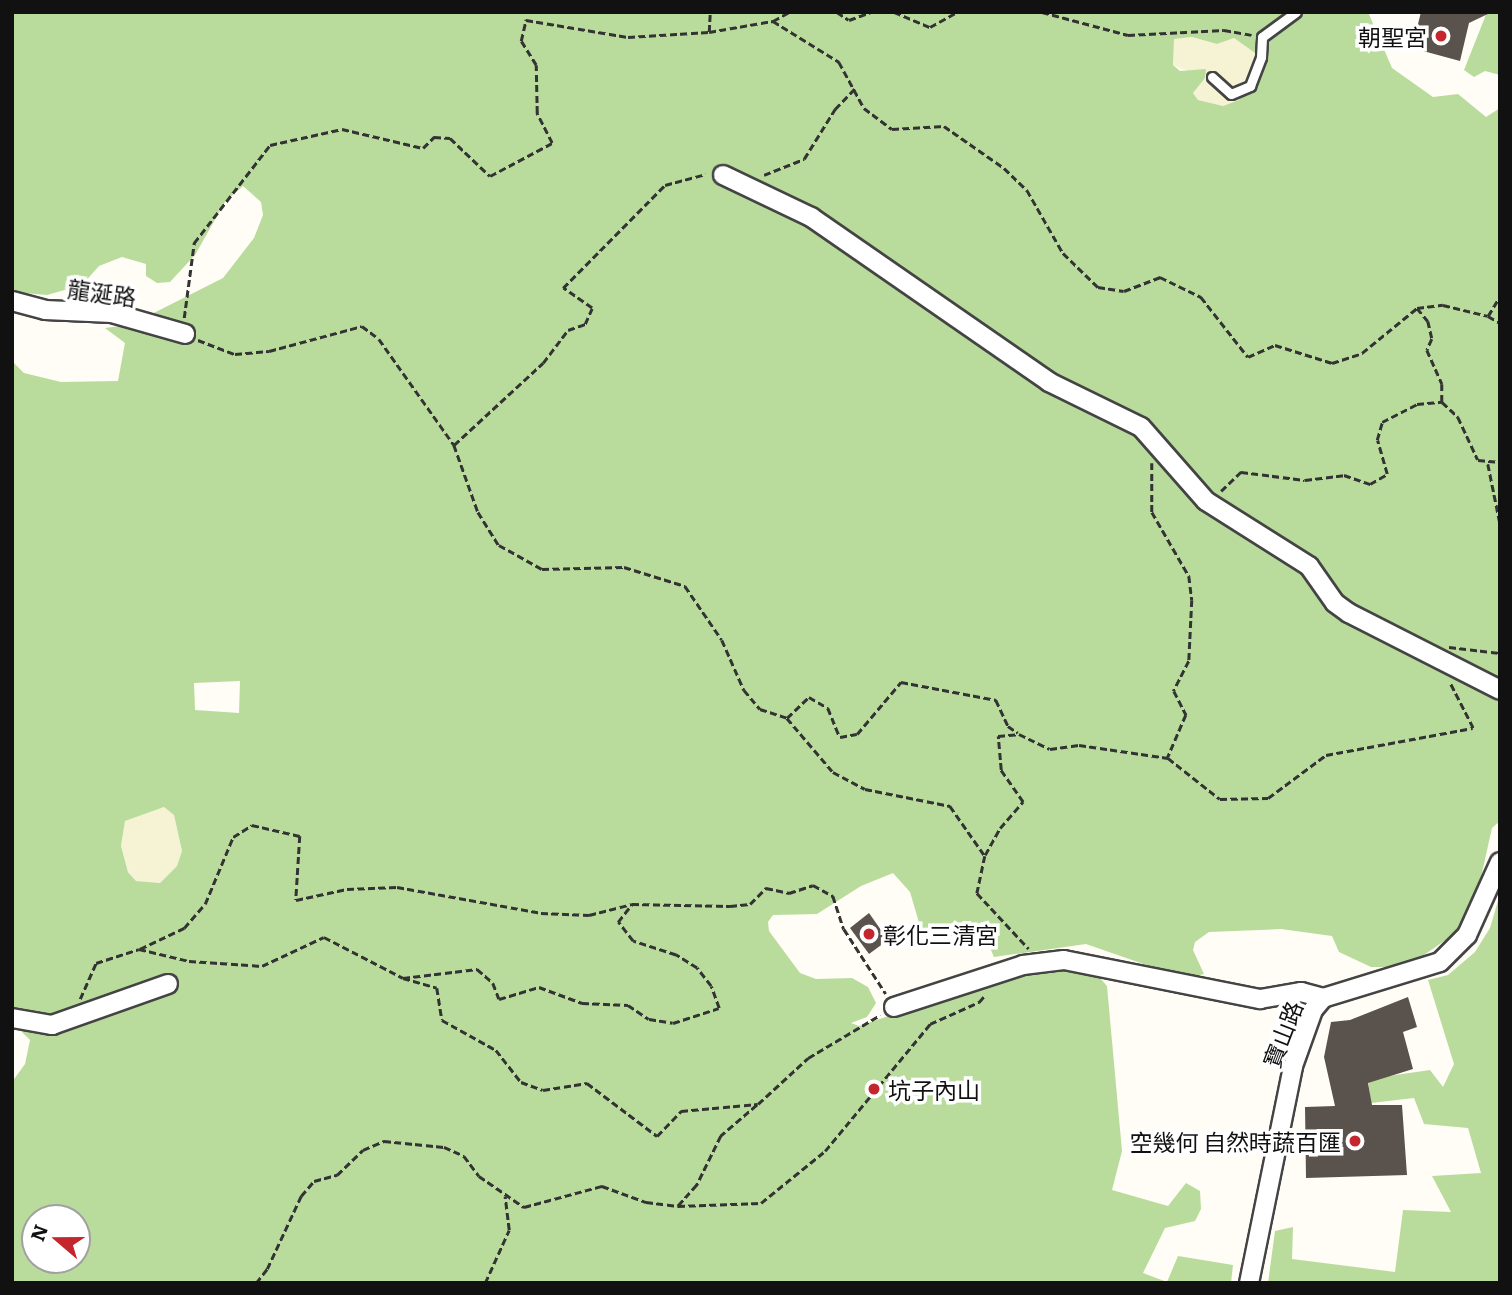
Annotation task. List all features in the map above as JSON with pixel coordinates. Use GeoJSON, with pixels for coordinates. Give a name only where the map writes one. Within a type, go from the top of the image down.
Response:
{"type":"FeatureCollection","features":[{"type":"Feature","properties":{"kind":"street"},"geometry":{"type":"LineString","coordinates":[[731,178],[811,217],[1049,382],[1142,426],[1206,501],[1309,566],[1335,603],[1349,613],[1500,690]]}},
{"type":"Feature","properties":{"kind":"street","name":"龍涎路"},"geometry":{"type":"LineString","coordinates":[[12,301],[44,310],[112,313],[185,334]]}},
{"type":"Feature","properties":{"kind":"street","name":"寶山路"},"geometry":{"type":"LineString","coordinates":[[1249,1283],[1293,1066],[1313,1010],[1323,998],[1440,962],[1467,934],[1500,862]]}},
{"type":"Feature","properties":{"kind":"street"},"geometry":{"type":"LineString","coordinates":[[894,1007],[1023,965],[1064,960],[1260,999],[1301,992],[1323,998]]}},
{"type":"Feature","properties":{"kind":"street"},"geometry":{"type":"LineString","coordinates":[[12,1018],[52,1025],[70,1021],[168,984]]}},
{"type":"Feature","properties":{"kind":"lane"},"geometry":{"type":"LineString","coordinates":[[1212,77],[1231,94],[1250,86],[1261,57],[1262,37],[1297,12]]}},
{"type":"Feature","properties":{"kind":"path"},"geometry":{"type":"LineString","coordinates":[[709,32],[710,12]]}},
{"type":"Feature","properties":{"kind":"path"},"geometry":{"type":"LineString","coordinates":[[789,12],[773,21],[709,32],[628,37],[526,20],[521,41],[536,65],[537,113],[552,143],[490,176],[450,138],[434,136],[423,148],[342,129],[271,145],[194,243],[184,299],[185,334],[235,354],[269,351],[362,326],[379,339],[427,411],[454,445],[478,512],[499,545],[542,569],[624,567],[685,586],[722,639],[744,690],[761,709],[787,718],[833,772],[864,789],[950,806],[985,856]]}},
{"type":"Feature","properties":{"kind":"path"},"geometry":{"type":"LineString","coordinates":[[837,12],[849,20],[872,12]]}},
{"type":"Feature","properties":{"kind":"path"},"geometry":{"type":"LineString","coordinates":[[894,12],[930,27],[957,12]]}},
{"type":"Feature","properties":{"kind":"path"},"geometry":{"type":"LineString","coordinates":[[1042,12],[1128,35],[1224,30],[1262,37]]}},
{"type":"Feature","properties":{"kind":"path"},"geometry":{"type":"LineString","coordinates":[[773,21],[838,62],[856,87],[864,108],[892,129],[944,126],[1004,169],[1027,190],[1063,253],[1098,287],[1124,290],[1160,277],[1201,297],[1248,357],[1275,345],[1332,363],[1362,353],[1417,308],[1443,305],[1488,316],[1500,323]]}},
{"type":"Feature","properties":{"kind":"path"},"geometry":{"type":"LineString","coordinates":[[454,445],[543,363],[568,330],[585,324],[592,308],[563,288],[665,186],[699,174],[731,178],[779,172],[804,159],[835,109],[856,87]]}},
{"type":"Feature","properties":{"kind":"path"},"geometry":{"type":"LineString","coordinates":[[1488,316],[1500,296]]}},
{"type":"Feature","properties":{"kind":"path"},"geometry":{"type":"LineString","coordinates":[[1417,308],[1428,321],[1432,339],[1427,350],[1443,384],[1442,402]]}},
{"type":"Feature","properties":{"kind":"path"},"geometry":{"type":"LineString","coordinates":[[1206,501],[1241,472],[1306,480],[1344,475],[1364,485],[1387,474],[1377,440],[1382,422],[1417,404],[1442,402],[1458,417],[1478,460],[1488,464],[1500,462]]}},
{"type":"Feature","properties":{"kind":"path"},"geometry":{"type":"LineString","coordinates":[[1152,461],[1152,512],[1189,576],[1192,600],[1189,661],[1174,691],[1186,715],[1168,758]]}},
{"type":"Feature","properties":{"kind":"path"},"geometry":{"type":"LineString","coordinates":[[1488,464],[1500,523]]}},
{"type":"Feature","properties":{"kind":"path"},"geometry":{"type":"LineString","coordinates":[[1437,657],[1452,643],[1500,652]]}},
{"type":"Feature","properties":{"kind":"path"},"geometry":{"type":"LineString","coordinates":[[787,718],[809,696],[828,708],[840,737],[857,734],[901,682],[996,700],[1008,726],[1050,749],[1079,745],[1168,758],[1220,799],[1268,799],[1326,755],[1473,728],[1449,681]]}},
{"type":"Feature","properties":{"kind":"path"},"geometry":{"type":"LineString","coordinates":[[1019,734],[998,736],[1001,770],[1023,802],[1000,828],[985,856],[977,893],[1030,950],[1023,965]]}},
{"type":"Feature","properties":{"kind":"path"},"geometry":{"type":"LineString","coordinates":[[70,1021],[96,963],[139,950],[184,928],[205,904],[233,837],[252,825],[300,836],[296,900],[347,889],[397,887],[541,913],[589,915],[632,904],[750,904],[766,888],[789,893],[813,886],[833,896],[844,929],[894,1007],[808,1058],[721,1136],[697,1185],[678,1206]]}},
{"type":"Feature","properties":{"kind":"path"},"geometry":{"type":"LineString","coordinates":[[403,978],[477,968],[493,983],[499,999],[539,987],[582,1003],[628,1005],[649,1019],[673,1023],[719,1008],[711,986],[697,968],[676,955],[633,941],[618,922],[632,904]]}},
{"type":"Feature","properties":{"kind":"path"},"geometry":{"type":"LineString","coordinates":[[139,950],[189,961],[262,967],[324,937],[403,978],[437,988],[442,1020],[496,1050],[521,1082],[543,1090],[587,1083],[657,1136],[681,1111],[758,1104]]}},
{"type":"Feature","properties":{"kind":"path"},"geometry":{"type":"LineString","coordinates":[[256,1283],[267,1269],[301,1196],[314,1181],[353,1165],[363,1150],[374,1144],[400,1139],[444,1147],[464,1156],[479,1176],[505,1196],[524,1206],[535,1207],[602,1186],[646,1202],[678,1206],[761,1203],[825,1151],[930,1024],[979,1002],[988,992]]}},
{"type":"Feature","properties":{"kind":"path"},"geometry":{"type":"LineString","coordinates":[[485,1283],[509,1230],[505,1196]]}},
{"type":"Feature","properties":{"kind":"shaded area"},"geometry":{"type":"Polygon","coordinates":[[[1192,37],[1217,44],[1234,38],[1255,53],[1258,61],[1251,86],[1239,100],[1223,106],[1198,100],[1193,93],[1205,78],[1173,65],[1174,39],[1192,37]]]}},
{"type":"Feature","properties":{"kind":"shaded area"},"geometry":{"type":"Polygon","coordinates":[[[164,807],[174,815],[182,851],[177,866],[160,883],[136,881],[128,871],[121,846],[125,821],[164,807]]]}},
{"type":"Feature","properties":{"kind":"green space"},"geometry":{"type":"Polygon","coordinates":[[[12,12],[1368,12],[1392,68],[1433,97],[1458,94],[1486,117],[1500,108],[1500,821],[1492,828],[1479,886],[1467,918],[1450,937],[1421,957],[1388,967],[1371,967],[1339,952],[1332,936],[1281,929],[1209,932],[1195,942],[1193,950],[1204,974],[1196,976],[1178,976],[1086,944],[994,957],[987,941],[979,937],[935,935],[920,926],[910,892],[893,873],[861,886],[817,914],[773,915],[768,922],[769,931],[800,973],[816,979],[852,978],[868,987],[876,1003],[867,1017],[851,1023],[859,1026],[1039,965],[1094,971],[1107,986],[1122,1151],[1112,1190],[1168,1206],[1186,1183],[1200,1191],[1201,1209],[1195,1221],[1165,1228],[1143,1273],[1167,1282],[1178,1256],[1233,1265],[1231,1283],[12,1283],[12,1082],[25,1064],[30,1040],[12,1022],[12,361],[24,373],[61,382],[118,381],[125,343],[105,328],[130,325],[223,278],[254,238],[263,215],[261,202],[243,186],[225,202],[195,255],[170,282],[157,283],[146,276],[146,264],[122,257],[99,266],[82,285],[47,295],[12,292],[12,12]],[[1192,37],[1174,39],[1173,65],[1180,71],[1206,69],[1205,78],[1193,93],[1198,100],[1223,106],[1239,100],[1251,86],[1258,61],[1255,53],[1234,38],[1217,44],[1192,37]],[[240,681],[194,683],[195,710],[239,713],[240,681]],[[164,807],[125,821],[121,846],[128,872],[136,881],[160,883],[177,866],[182,851],[174,815],[164,807]]]}},
{"type":"Feature","properties":{"kind":"green space"},"geometry":{"type":"Polygon","coordinates":[[[1487,12],[1500,12],[1500,75],[1485,71],[1474,77],[1464,70],[1487,12]]]}},
{"type":"Feature","properties":{"kind":"green space"},"geometry":{"type":"Polygon","coordinates":[[[1500,894],[1500,1283],[1268,1283],[1275,1231],[1293,1227],[1292,1259],[1395,1272],[1403,1210],[1451,1212],[1432,1176],[1481,1173],[1468,1128],[1424,1124],[1414,1098],[1371,1103],[1368,1079],[1430,1070],[1443,1087],[1454,1064],[1428,980],[1448,975],[1475,952],[1490,928],[1500,894]]]}},
{"type":"Feature","properties":{"kind":"building","name":"朝聖宮"},"geometry":{"type":"Polygon","coordinates":[[[1421,12],[1492,12],[1469,23],[1460,61],[1412,48],[1421,12]]]}},
{"type":"Feature","properties":{"kind":"building","name":"彰化三清宮"},"geometry":{"type":"Polygon","coordinates":[[[869,913],[888,940],[869,954],[850,928],[869,913]]]}},
{"type":"Feature","properties":{"kind":"building"},"geometry":{"type":"Polygon","coordinates":[[[1408,997],[1417,1027],[1403,1032],[1413,1069],[1368,1083],[1372,1105],[1402,1105],[1407,1175],[1306,1178],[1305,1107],[1335,1106],[1324,1057],[1331,1022],[1350,1020],[1408,997]]]}},
{"type":"Feature","properties":{"kind":"place","name":"朝聖宮"},"geometry":{"type":"Point","coordinates":[1441,36]}},
{"type":"Feature","properties":{"kind":"place","name":"彰化三清宮"},"geometry":{"type":"Point","coordinates":[869,934]}},
{"type":"Feature","properties":{"kind":"place","name":"坑子內山"},"geometry":{"type":"Point","coordinates":[874,1089]}},
{"type":"Feature","properties":{"kind":"place","name":"空幾何 自然時蔬百匯"},"geometry":{"type":"Point","coordinates":[1355,1141]}}]}
